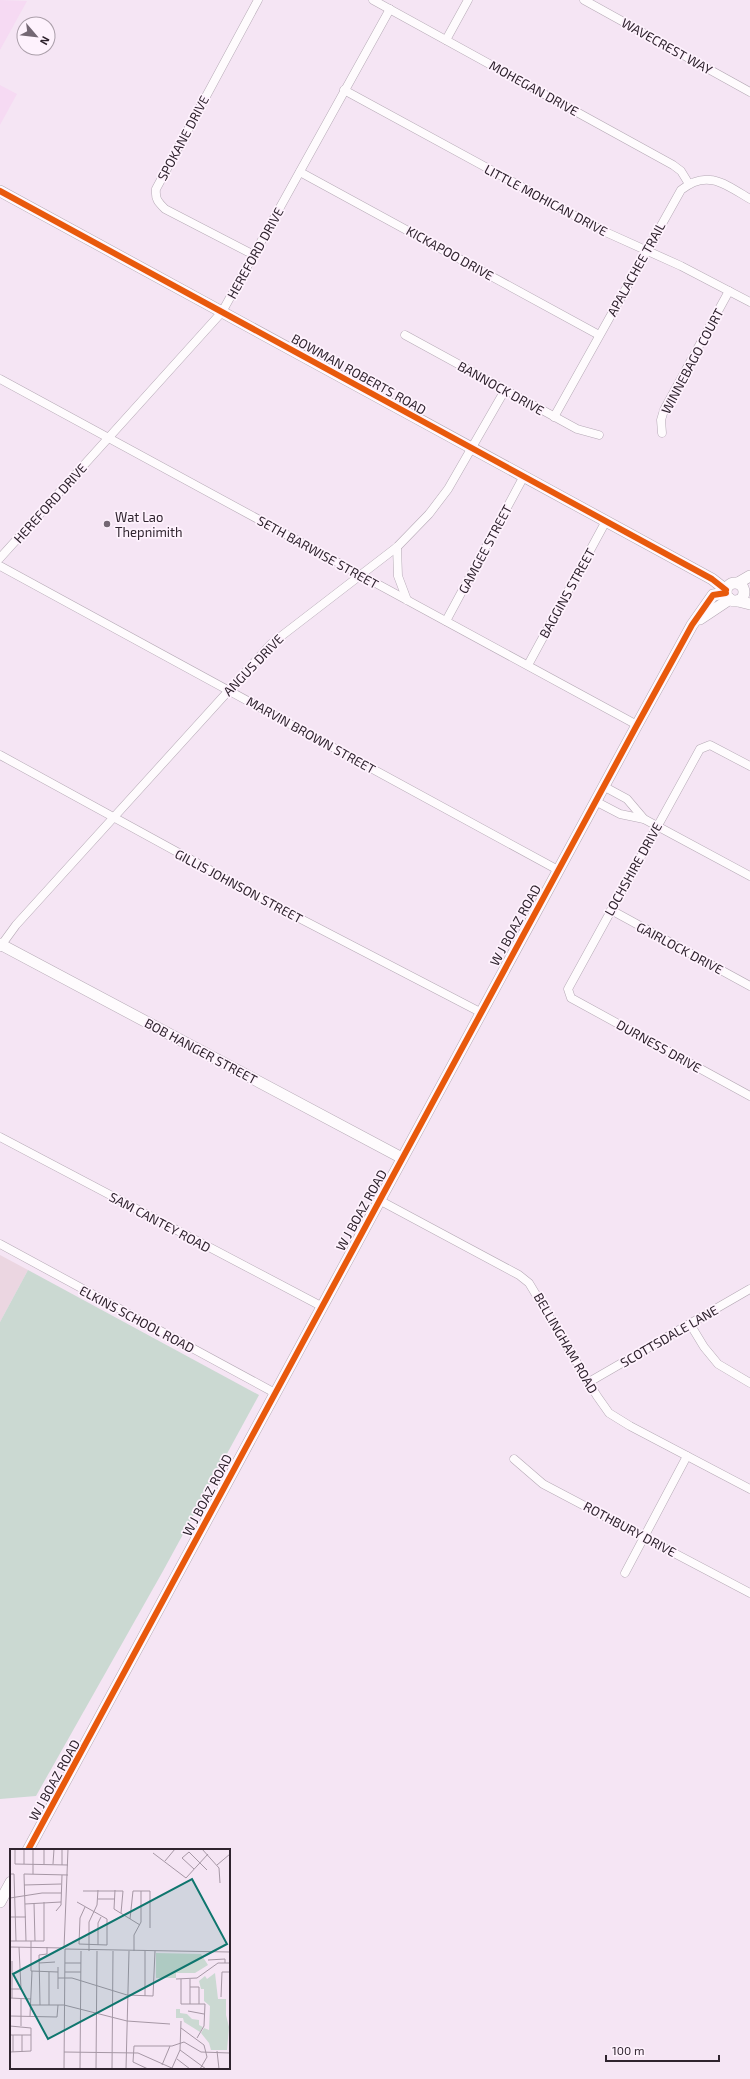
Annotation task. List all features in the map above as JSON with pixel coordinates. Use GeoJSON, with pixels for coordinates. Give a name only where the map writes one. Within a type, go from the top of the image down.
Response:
{"type":"FeatureCollection","features":[{"type":"Feature","properties":{"kind":"street","name":"SPOKANE DRIVE"},"geometry":{"type":"LineString","coordinates":[[254,255],[165,209],[158,202],[155,196],[159,184],[258,0]]}},
{"type":"Feature","properties":{"kind":"street","name":"MOHEGAN DRIVE"},"geometry":{"type":"LineString","coordinates":[[373,0],[673,164],[681,171],[689,184]]}},
{"type":"Feature","properties":{"kind":"street"},"geometry":{"type":"LineString","coordinates":[[446,40],[468,0]]}},
{"type":"Feature","properties":{"kind":"street","name":"WAVECREST WAY"},"geometry":{"type":"LineString","coordinates":[[584,0],[750,92]]}},
{"type":"Feature","properties":{"kind":"street","name":"HEREFORD DRIVE"},"geometry":{"type":"LineString","coordinates":[[0,558],[222,312],[390,9]]}},
{"type":"Feature","properties":{"kind":"street","name":"LITTLE MOHICAN DRIVE"},"geometry":{"type":"LineString","coordinates":[[344,90],[601,230],[681,266],[750,302]]}},
{"type":"Feature","properties":{"kind":"street","name":"KICKAPOO DRIVE"},"geometry":{"type":"LineString","coordinates":[[300,172],[599,335]]}},
{"type":"Feature","properties":{"kind":"street"},"geometry":{"type":"LineString","coordinates":[[689,184],[697,180],[716,180],[750,198]]}},
{"type":"Feature","properties":{"kind":"street","name":"APALACHEE TRAIL"},"geometry":{"type":"LineString","coordinates":[[554,417],[673,202],[680,190],[689,184]]}},
{"type":"Feature","properties":{"kind":"street","name":"BOWMAN ROBERTS ROAD"},"geometry":{"type":"LineString","coordinates":[[0,191],[606,521],[710,577],[738,590],[750,604]]}},
{"type":"Feature","properties":{"kind":"street","name":"WINNEBAGO COURT"},"geometry":{"type":"LineString","coordinates":[[662,433],[661,420],[664,410],[729,291]]}},
{"type":"Feature","properties":{"kind":"street","name":"BANNOCK DRIVE"},"geometry":{"type":"LineString","coordinates":[[405,335],[577,429],[599,435]]}},
{"type":"Feature","properties":{"kind":"street","name":"SETH BARWISE STREET"},"geometry":{"type":"LineString","coordinates":[[0,379],[637,725]]}},
{"type":"Feature","properties":{"kind":"street","name":"ANGUS DRIVE"},"geometry":{"type":"LineString","coordinates":[[0,946],[16,925],[115,818],[228,690],[281,635],[397,547],[429,514],[448,490],[505,390]]}},
{"type":"Feature","properties":{"kind":"street","name":"GAMGEE STREET"},"geometry":{"type":"LineString","coordinates":[[446,621],[524,476]]}},
{"type":"Feature","properties":{"kind":"street","name":"BAGGINS STREET"},"geometry":{"type":"LineString","coordinates":[[528,665],[606,521]]}},
{"type":"Feature","properties":{"kind":"street"},"geometry":{"type":"LineString","coordinates":[[397,547],[398,576],[407,600]]}},
{"type":"Feature","properties":{"kind":"street","name":"MARVIN BROWN STREET"},"geometry":{"type":"LineString","coordinates":[[0,566],[558,870]]}},
{"type":"Feature","properties":{"kind":"street","name":"W J BOAZ ROAD"},"geometry":{"type":"LineString","coordinates":[[29,1849],[480,1012],[692,625],[738,590],[750,576]]}},
{"type":"Feature","properties":{"kind":"street","name":"LOCHSHIRE DRIVE"},"geometry":{"type":"LineString","coordinates":[[569,995],[568,989],[571,981],[697,753],[704,746],[715,747],[750,766]]}},
{"type":"Feature","properties":{"kind":"street","name":"GILLIS JOHNSON STREET"},"geometry":{"type":"LineString","coordinates":[[0,756],[272,904],[480,1012]]}},
{"type":"Feature","properties":{"kind":"street"},"geometry":{"type":"LineString","coordinates":[[603,786],[627,799],[644,819]]}},
{"type":"Feature","properties":{"kind":"street"},"geometry":{"type":"LineString","coordinates":[[595,802],[620,814],[644,819],[750,876]]}},
{"type":"Feature","properties":{"kind":"street","name":"GAIRLOCK DRIVE"},"geometry":{"type":"LineString","coordinates":[[611,910],[750,986]]}},
{"type":"Feature","properties":{"kind":"street","name":"BOB HANGER STREET"},"geometry":{"type":"LineString","coordinates":[[0,946],[402,1158]]}},
{"type":"Feature","properties":{"kind":"street","name":"DURNESS DRIVE"},"geometry":{"type":"LineString","coordinates":[[569,995],[570,998],[750,1096]]}},
{"type":"Feature","properties":{"kind":"street","name":"SAM CANTEY ROAD"},"geometry":{"type":"LineString","coordinates":[[0,1137],[321,1306]]}},
{"type":"Feature","properties":{"kind":"street","name":"BELLINGHAM ROAD"},"geometry":{"type":"LineString","coordinates":[[379,1200],[519,1275],[529,1283],[609,1413],[750,1489]]}},
{"type":"Feature","properties":{"kind":"street","name":"ELKINS SCHOOL ROAD"},"geometry":{"type":"LineString","coordinates":[[0,1244],[275,1393]]}},
{"type":"Feature","properties":{"kind":"street","name":"SCOTTSDALE LANE"},"geometry":{"type":"LineString","coordinates":[[589,1382],[750,1289]]}},
{"type":"Feature","properties":{"kind":"street"},"geometry":{"type":"LineString","coordinates":[[690,1324],[704,1347],[718,1364],[750,1383]]}},
{"type":"Feature","properties":{"kind":"street"},"geometry":{"type":"LineString","coordinates":[[625,1573],[688,1456]]}},
{"type":"Feature","properties":{"kind":"street","name":"ROTHBURY DRIVE"},"geometry":{"type":"LineString","coordinates":[[514,1459],[543,1484],[750,1594]]}},
{"type":"Feature","properties":{"kind":"street"},"geometry":{"type":"LineString","coordinates":[[0,1902],[10,1884]]}},
{"type":"Feature","properties":{"kind":"shaded area"},"geometry":{"type":"Polygon","coordinates":[[[0,0],[27,1],[19,16],[16,16],[16,21],[0,50],[0,0]]]}},
{"type":"Feature","properties":{"kind":"shaded area"},"geometry":{"type":"Polygon","coordinates":[[[0,85],[17,94],[0,125],[0,85]]]}},
{"type":"Feature","properties":{"kind":"shaded area"},"geometry":{"type":"Polygon","coordinates":[[[0,1255],[28,1270],[0,1322],[0,1255]]]}},
{"type":"Feature","properties":{"kind":"shaded area"},"geometry":{"type":"Polygon","coordinates":[[[28,1270],[259,1395],[163,1571],[36,1796],[0,1799],[0,1322],[28,1270]]]}},
{"type":"Feature","properties":{"kind":"cycle path"},"geometry":{"type":"LineString","coordinates":[[0,191],[712,579],[726,590]]}},
{"type":"Feature","properties":{"kind":"cycle path"},"geometry":{"type":"LineString","coordinates":[[29,1849],[692,625],[713,595],[726,593]]}},
{"type":"Feature","properties":{"kind":"place","name":"Wat Lao Thepnimith"},"geometry":{"type":"Point","coordinates":[107,524]}}]}
